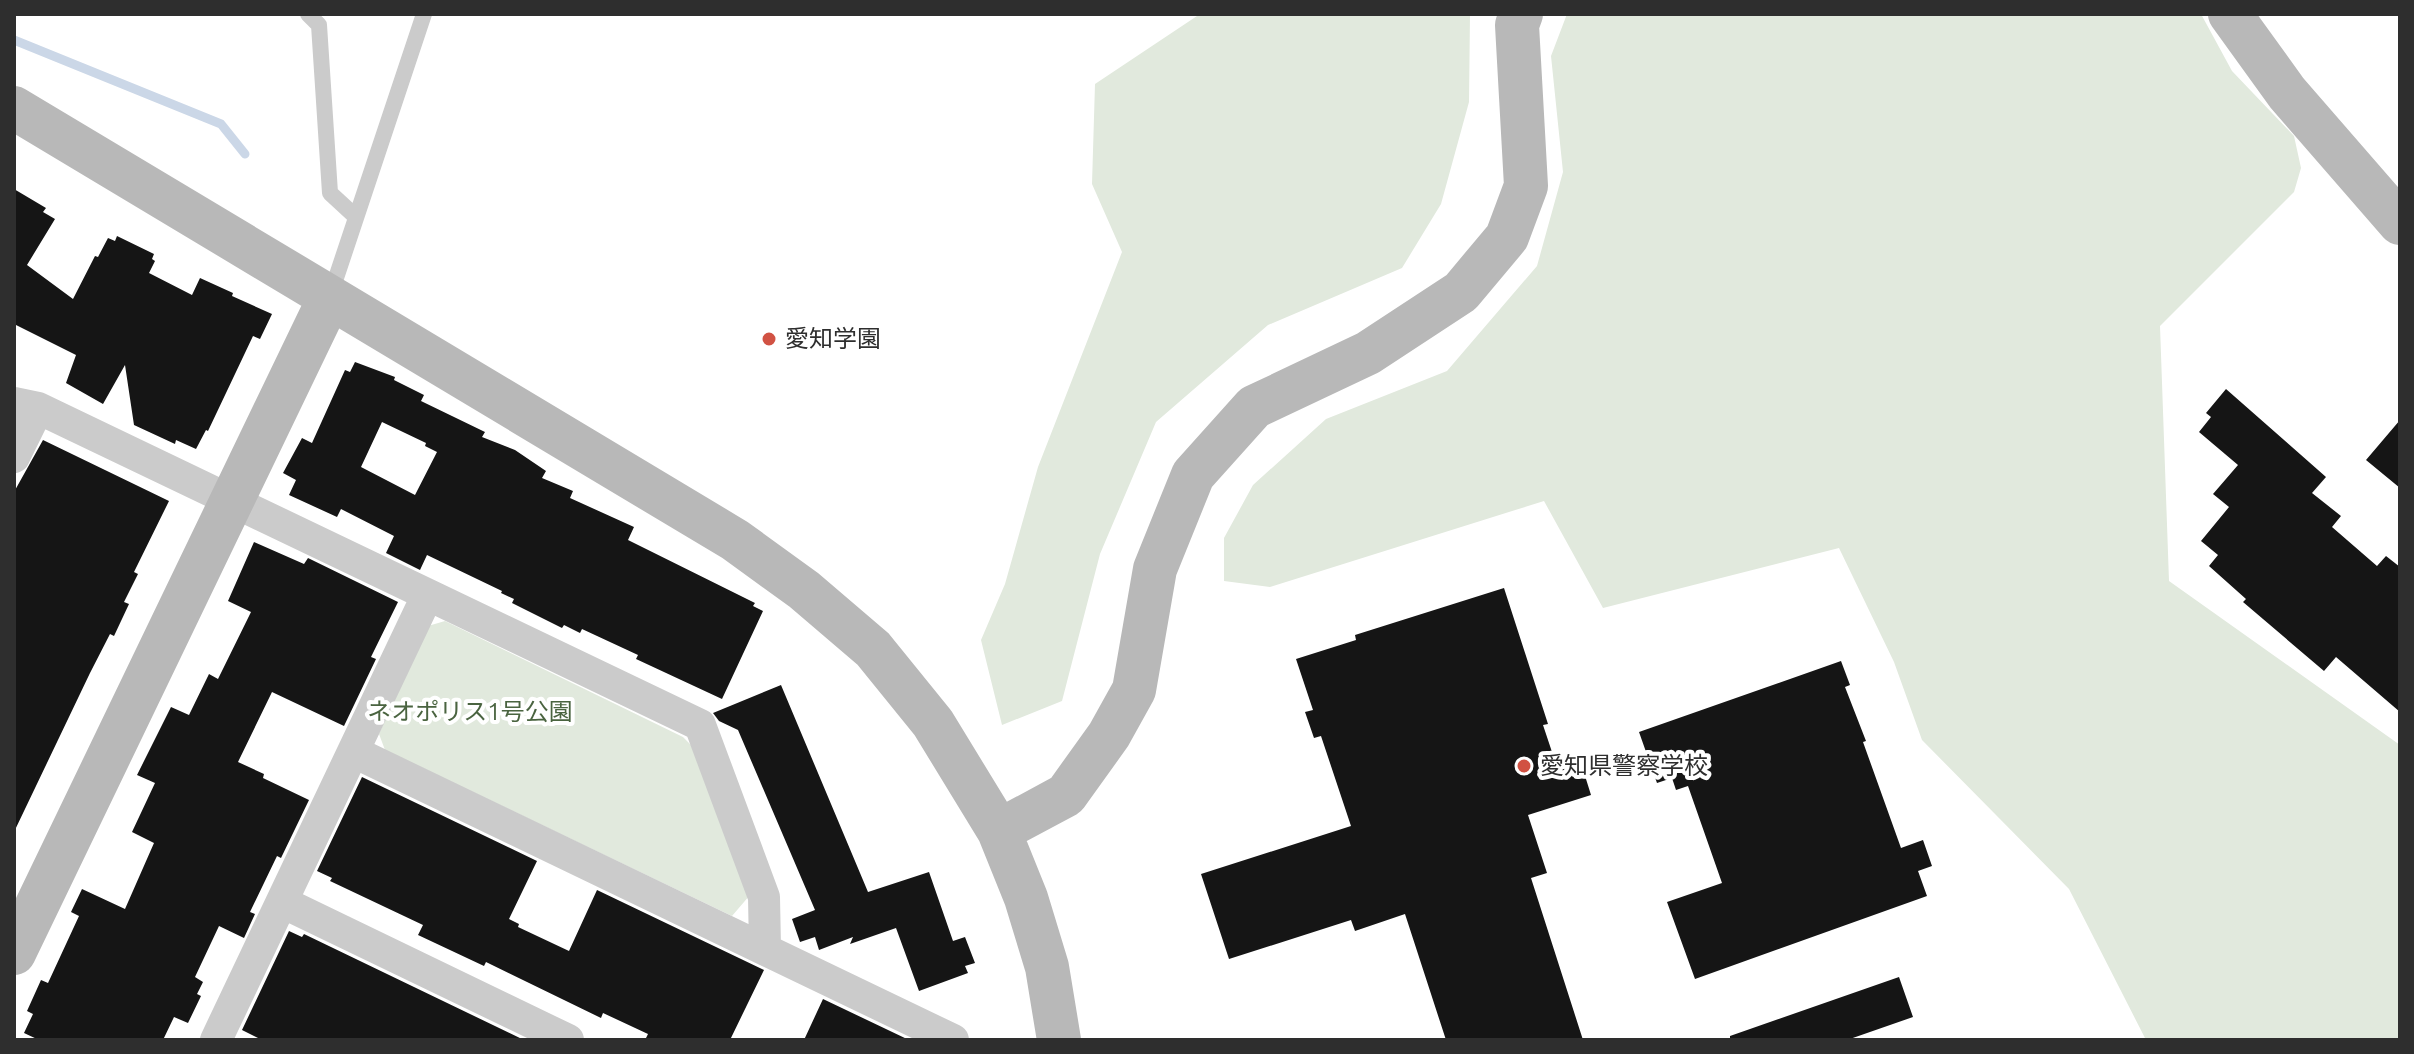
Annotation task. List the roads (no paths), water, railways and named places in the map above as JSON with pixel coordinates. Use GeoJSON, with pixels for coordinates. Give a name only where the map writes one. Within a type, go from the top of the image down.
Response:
{"type":"FeatureCollection","features":[{"type":"Feature","properties":{"kind":"street"},"geometry":{"type":"LineString","coordinates":[[999,831],[1066,795],[1109,735],[1134,690],[1155,569],[1193,475],[1254,407],[1368,353],[1461,292],[1507,237],[1526,186],[1517,25],[1521,14]]}},
{"type":"Feature","properties":{"kind":"street"},"geometry":{"type":"LineString","coordinates":[[2230,14],[2287,93],[2400,223]]}},
{"type":"Feature","properties":{"kind":"street"},"geometry":{"type":"LineString","coordinates":[[14,108],[735,540],[804,590],[873,649],[925,713],[999,831],[1026,898],[1047,967],[1059,1040]]}},
{"type":"Feature","properties":{"kind":"street"},"geometry":{"type":"LineString","coordinates":[[14,953],[329,299]]}},
{"type":"Feature","properties":{"kind":"street"},"geometry":{"type":"LineString","coordinates":[[14,457],[26,405],[700,725],[764,897],[765,949]]}},
{"type":"Feature","properties":{"kind":"street"},"geometry":{"type":"LineString","coordinates":[[216,1040],[427,596]]}},
{"type":"Feature","properties":{"kind":"street"},"geometry":{"type":"LineString","coordinates":[[354,752],[953,1040]]}},
{"type":"Feature","properties":{"kind":"street"},"geometry":{"type":"LineString","coordinates":[[282,902],[568,1040]]}},
{"type":"Feature","properties":{"kind":"lane"},"geometry":{"type":"LineString","coordinates":[[308,14],[319,25],[330,193],[356,217]]}},
{"type":"Feature","properties":{"kind":"lane"},"geometry":{"type":"LineString","coordinates":[[329,299],[424,14]]}},
{"type":"Feature","properties":{"kind":"waterway"},"geometry":{"type":"LineString","coordinates":[[14,40],[221,124],[245,154]]}},
{"type":"Feature","properties":{"kind":"place","name":"愛知学園"},"geometry":{"type":"Point","coordinates":[769,339]}},
{"type":"Feature","properties":{"kind":"place","name":"愛知県警察学校"},"geometry":{"type":"Point","coordinates":[1524,766]}},
{"type":"Feature","properties":{"kind":"park label","name":"ネオポリス1号公園"},"geometry":{"type":"Point","coordinates":[470,712]}}]}
